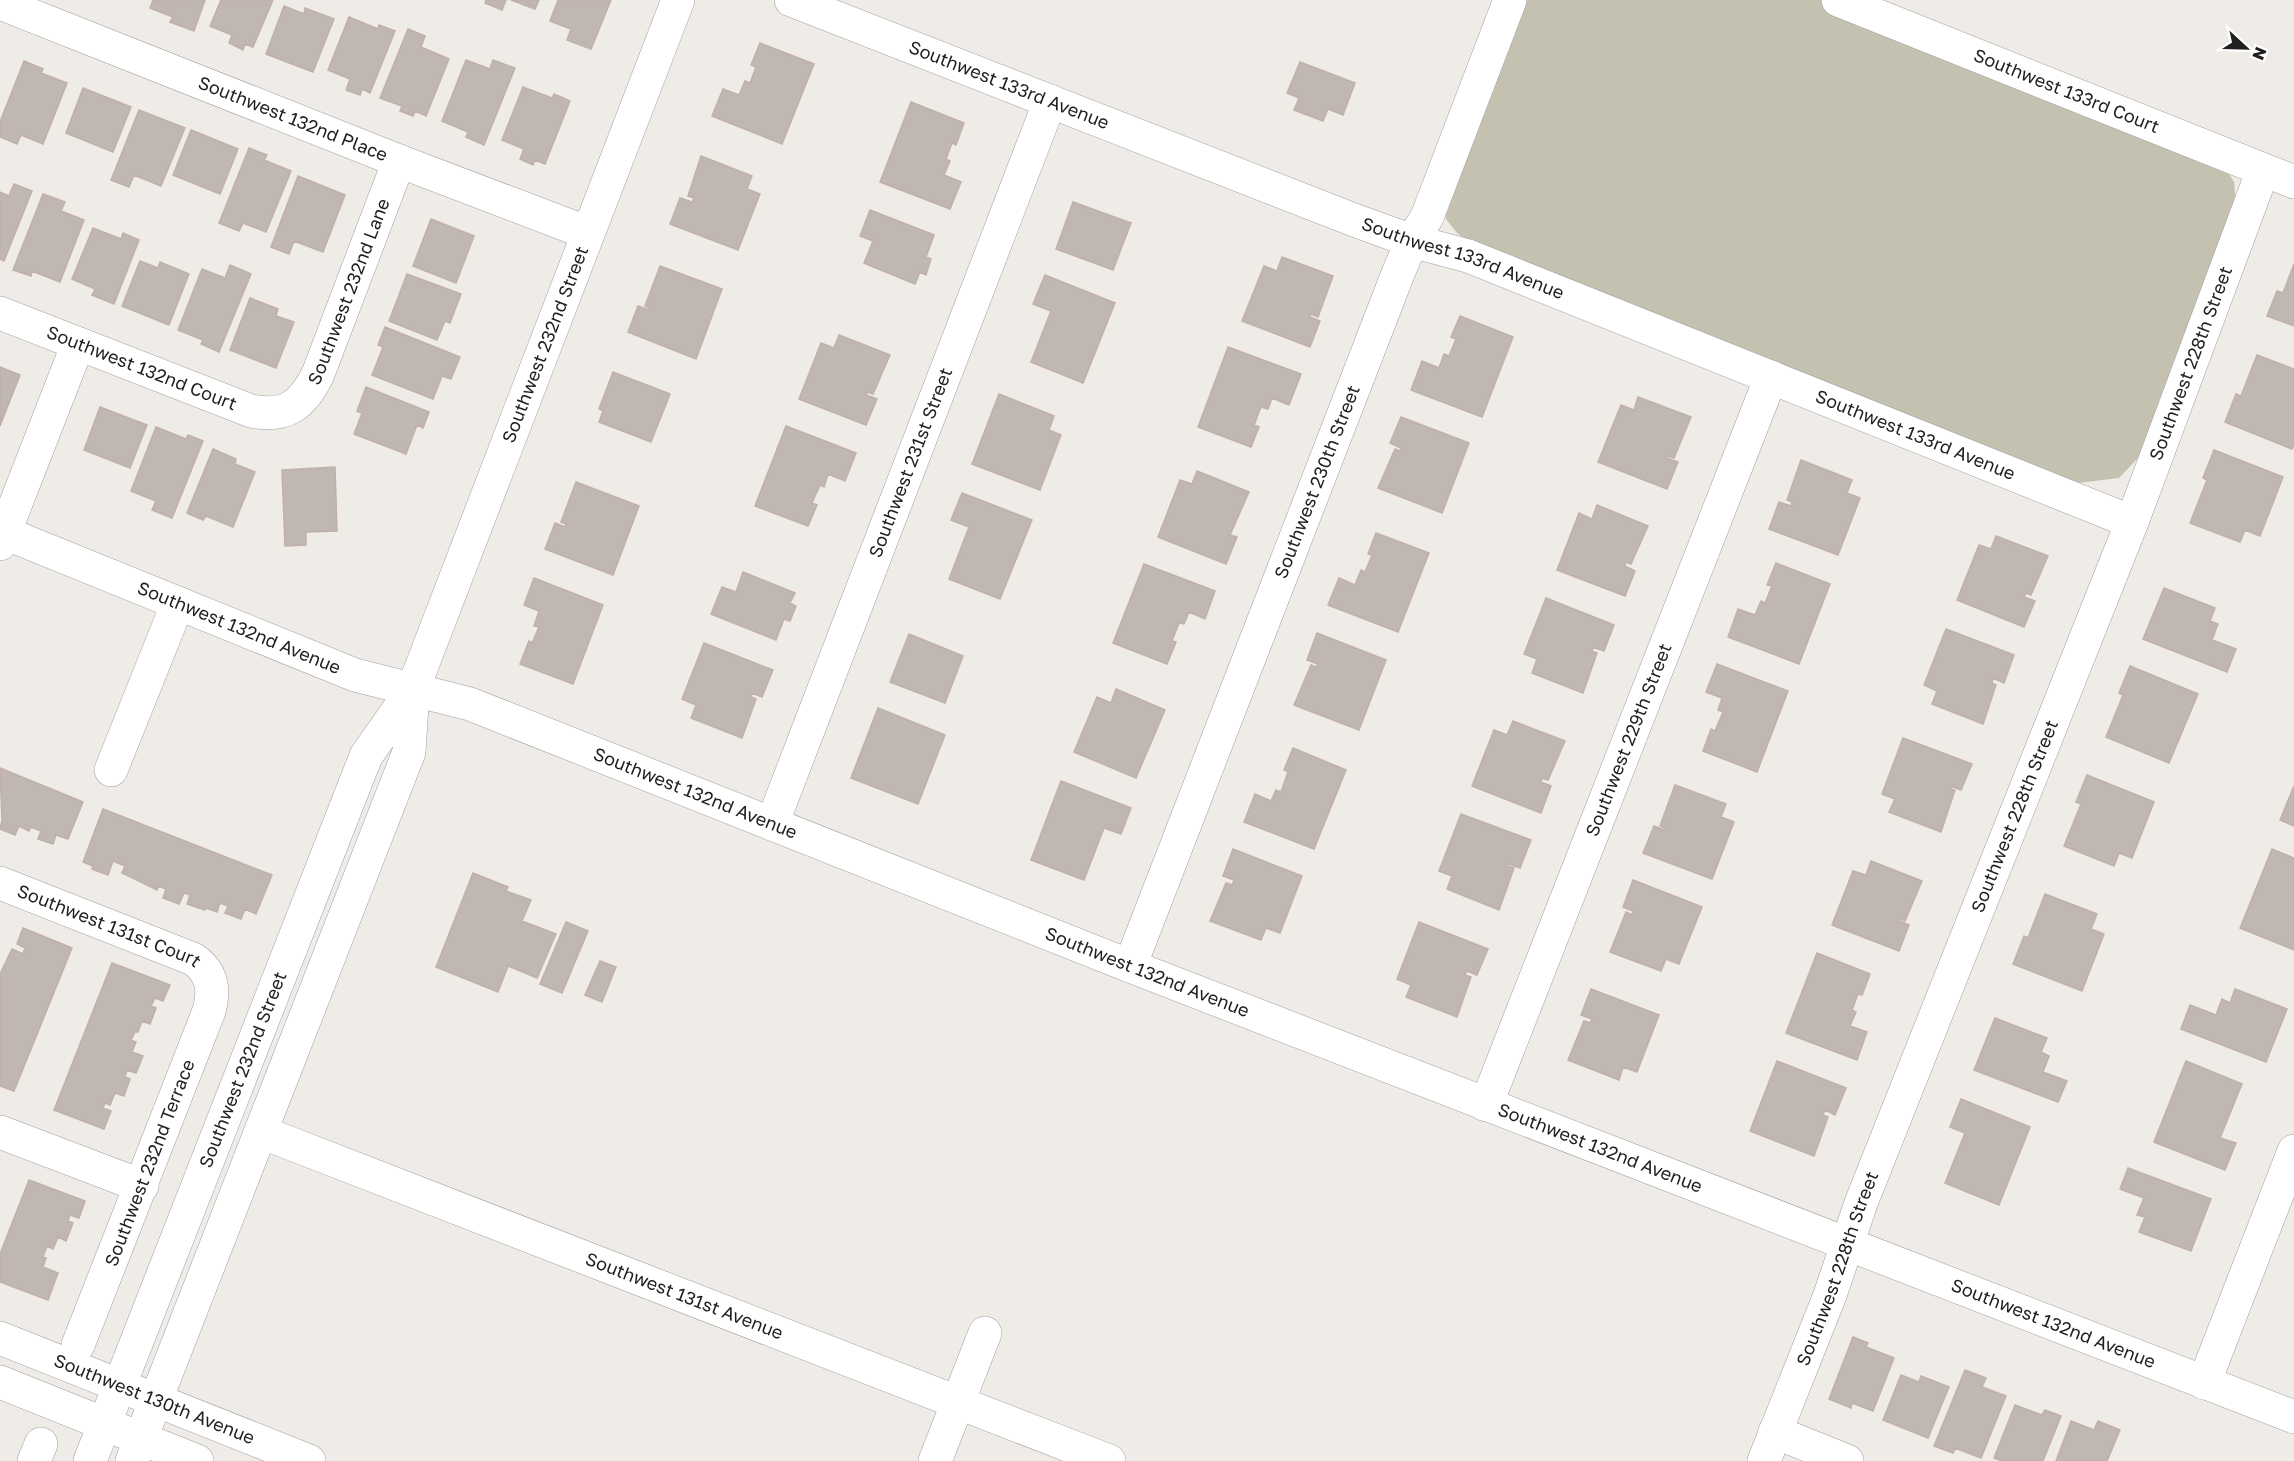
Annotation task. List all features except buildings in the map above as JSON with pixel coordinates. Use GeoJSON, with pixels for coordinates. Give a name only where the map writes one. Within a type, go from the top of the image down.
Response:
{"type":"FeatureCollection","features":[{"type":"Feature","properties":{"kind":"street","name":"Southwest 232nd Street"},"geometry":{"type":"LineString","coordinates":[[90,1461],[366,756],[413,689],[678,0]]}},
{"type":"Feature","properties":{"kind":"street","name":"Southwest 133rd Avenue"},"geometry":{"type":"LineString","coordinates":[[791,0],[1343,216],[1412,241],[1468,256],[2132,522]]}},
{"type":"Feature","properties":{"kind":"street","name":"Southwest 230th Street"},"geometry":{"type":"LineString","coordinates":[[1130,966],[1412,241],[1426,217],[1510,0]]}},
{"type":"Feature","properties":{"kind":"street","name":"Southwest 133rd Court"},"geometry":{"type":"LineString","coordinates":[[1838,0],[2294,183]]}},
{"type":"Feature","properties":{"kind":"street","name":"Southwest 132nd Place"},"geometry":{"type":"LineString","coordinates":[[0,3],[588,233]]}},
{"type":"Feature","properties":{"kind":"street","name":"Southwest 231st Street"},"geometry":{"type":"LineString","coordinates":[[772,824],[1050,101]]}},
{"type":"Feature","properties":{"kind":"street","name":"Southwest 232nd Lane"},"geometry":{"type":"LineString","coordinates":[[285,410],[296,406],[306,396],[318,374],[399,161]]}},
{"type":"Feature","properties":{"kind":"street","name":"Southwest 228th Street"},"geometry":{"type":"LineString","coordinates":[[1769,1447],[1830,1295],[1861,1203],[2132,522],[2264,170]]}},
{"type":"Feature","properties":{"kind":"street","name":"Southwest 132nd Court"},"geometry":{"type":"LineString","coordinates":[[0,313],[250,411],[274,413],[285,410]]}},
{"type":"Feature","properties":{"kind":"street"},"geometry":{"type":"LineString","coordinates":[[2,536],[78,344]]}},
{"type":"Feature","properties":{"kind":"street","name":"Southwest 229th Street"},"geometry":{"type":"LineString","coordinates":[[1486,1105],[1771,376]]}},
{"type":"Feature","properties":{"kind":"street","name":"Southwest 132nd Avenue"},"geometry":{"type":"LineString","coordinates":[[2,536],[178,603],[355,675],[470,704],[1130,966],[2294,1417]]}},
{"type":"Feature","properties":{"kind":"street"},"geometry":{"type":"LineString","coordinates":[[111,770],[178,603]]}},
{"type":"Feature","properties":{"kind":"street","name":"Southwest 232nd Street"},"geometry":{"type":"LineString","coordinates":[[136,1450],[409,752],[413,689]]}},
{"type":"Feature","properties":{"kind":"street","name":"Southwest 131st Court"},"geometry":{"type":"LineString","coordinates":[[0,883],[187,956],[199,963],[210,978]]}},
{"type":"Feature","properties":{"kind":"street","name":"Southwest 232nd Terrace"},"geometry":{"type":"LineString","coordinates":[[78,1345],[209,1011],[213,993],[210,978]]}},
{"type":"Feature","properties":{"kind":"street"},"geometry":{"type":"LineString","coordinates":[[0,1132],[142,1186]]}},
{"type":"Feature","properties":{"kind":"street","name":"Southwest 131st Avenue"},"geometry":{"type":"LineString","coordinates":[[261,1132],[1109,1461]]}},
{"type":"Feature","properties":{"kind":"street"},"geometry":{"type":"LineString","coordinates":[[2204,1383],[2294,1151]]}},
{"type":"Feature","properties":{"kind":"street"},"geometry":{"type":"LineString","coordinates":[[935,1461],[985,1333]]}},
{"type":"Feature","properties":{"kind":"street","name":"Southwest 130th Avenue"},"geometry":{"type":"LineString","coordinates":[[0,1338],[309,1461]]}},
{"type":"Feature","properties":{"kind":"street"},"geometry":{"type":"LineString","coordinates":[[0,1382],[105,1423],[136,1450],[196,1461]]}},
{"type":"Feature","properties":{"kind":"street"},"geometry":{"type":"LineString","coordinates":[[1769,1447],[1847,1461]]}},
{"type":"Feature","properties":{"kind":"shaded area"},"geometry":{"type":"Polygon","coordinates":[[[1517,0],[1823,0],[2223,164],[2234,182],[2236,205],[2139,457],[2119,478],[2078,483],[1473,246],[1457,233],[1446,219],[1444,203],[1517,0]]]}}]}
